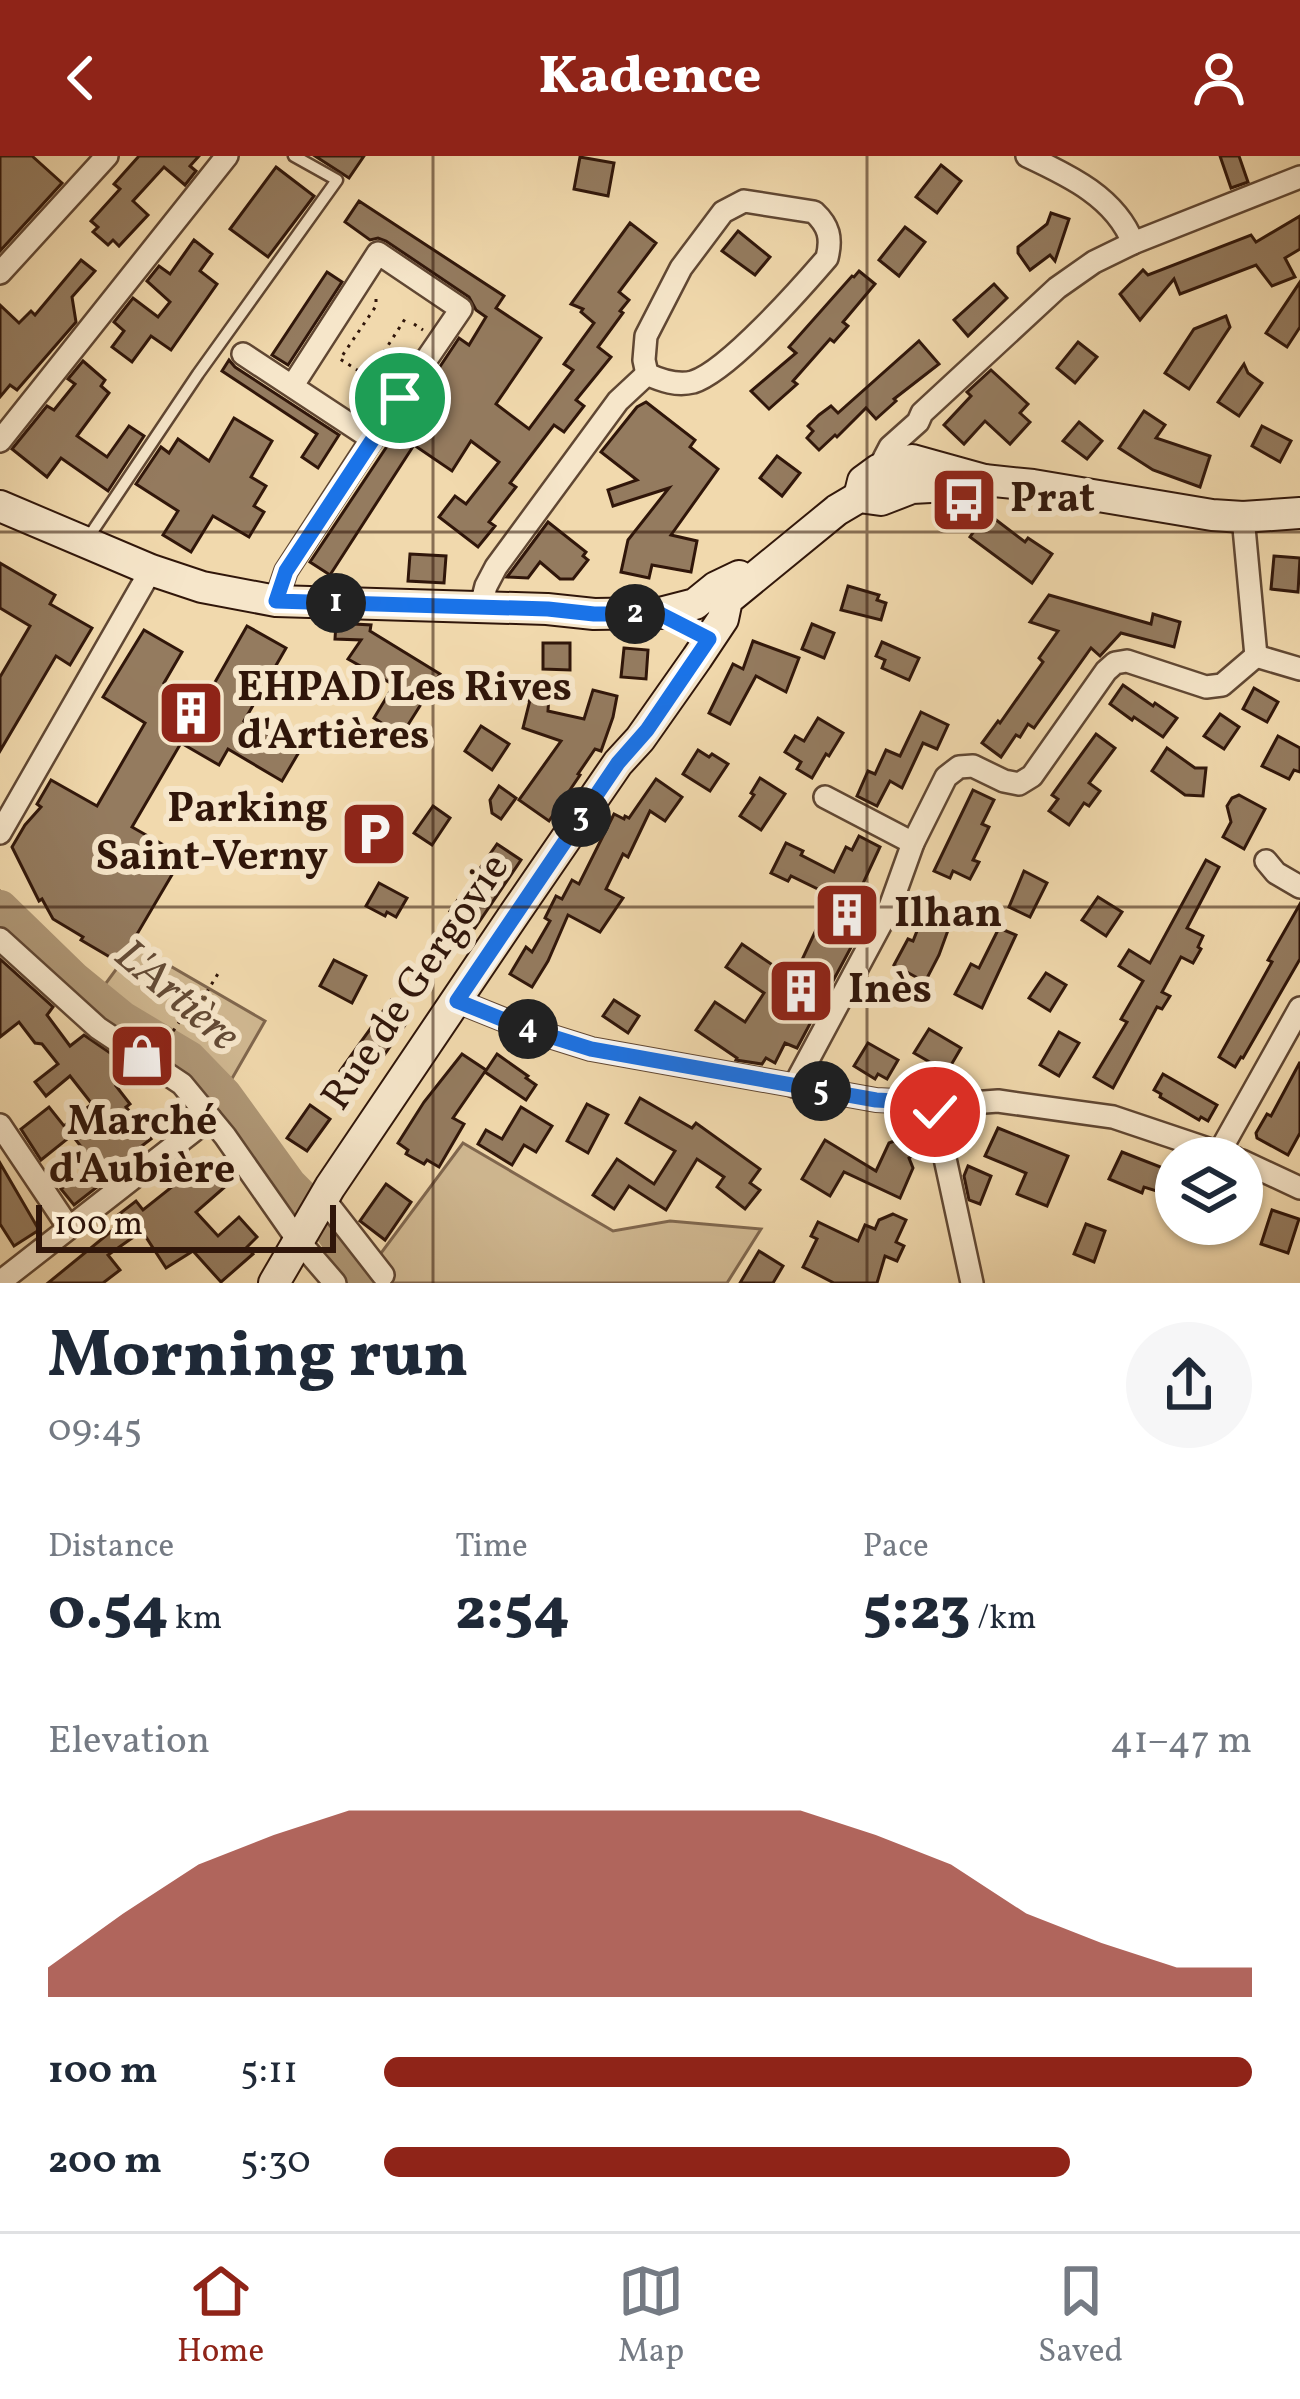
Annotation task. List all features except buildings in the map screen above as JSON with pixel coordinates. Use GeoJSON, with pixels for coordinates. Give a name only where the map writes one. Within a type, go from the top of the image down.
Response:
{"type":"FeatureCollection","features":[{"type":"Feature","properties":{"kind":"main road"},"geometry":{"type":"LineString","coordinates":[[878,470],[1052,488],[1243,517],[1300,512]]}},
{"type":"Feature","properties":{"kind":"main road","name":"Rue de Gergovie"},"geometry":{"type":"LineString","coordinates":[[274,1283],[311,1218],[457,1001],[618,763],[647,730],[709,621],[737,616],[753,602],[763,573],[848,504],[863,481],[878,470]]}},
{"type":"Feature","properties":{"kind":"main road"},"geometry":{"type":"LineString","coordinates":[[848,504],[880,500],[912,474]]}},
{"type":"Feature","properties":{"kind":"main road"},"geometry":{"type":"LineString","coordinates":[[0,506],[152,570],[202,587],[276,601],[660,614],[709,621]]}},
{"type":"Feature","properties":{"kind":"street"},"geometry":{"type":"LineString","coordinates":[[0,273],[106,156]]}},
{"type":"Feature","properties":{"kind":"street"},"geometry":{"type":"LineString","coordinates":[[0,441],[227,156]]}},
{"type":"Feature","properties":{"kind":"street"},"geometry":{"type":"LineString","coordinates":[[1028,156],[1062,172],[1114,208],[1126,222],[1133,243]]}},
{"type":"Feature","properties":{"kind":"street"},"geometry":{"type":"LineString","coordinates":[[912,474],[922,412],[1058,288],[1094,262],[1133,243],[1300,177]]}},
{"type":"Feature","properties":{"kind":"street"},"geometry":{"type":"LineString","coordinates":[[744,201],[756,201],[814,212],[823,220],[831,243],[827,257],[739,349],[692,382],[676,384],[647,374],[646,336],[680,268],[723,212],[744,201]]}},
{"type":"Feature","properties":{"kind":"street"},"geometry":{"type":"LineString","coordinates":[[276,601],[286,571],[461,309],[378,254],[293,385]]}},
{"type":"Feature","properties":{"kind":"street"},"geometry":{"type":"LineString","coordinates":[[244,354],[372,439]]}},
{"type":"Feature","properties":{"kind":"street"},"geometry":{"type":"LineString","coordinates":[[480,609],[496,567],[618,401],[647,374]]}},
{"type":"Feature","properties":{"kind":"street"},"geometry":{"type":"LineString","coordinates":[[878,470],[890,447],[918,422]]}},
{"type":"Feature","properties":{"kind":"street"},"geometry":{"type":"LineString","coordinates":[[1243,517],[1256,656]]}},
{"type":"Feature","properties":{"kind":"street"},"geometry":{"type":"LineString","coordinates":[[0,833],[152,570]]}},
{"type":"Feature","properties":{"kind":"street"},"geometry":{"type":"LineString","coordinates":[[1256,656],[1300,668]]}},
{"type":"Feature","properties":{"kind":"street"},"geometry":{"type":"LineString","coordinates":[[794,1086],[890,907],[913,843],[946,777],[958,767],[973,766],[1019,784],[1032,776],[1115,663],[1127,661],[1206,687],[1222,685],[1256,656]]}},
{"type":"Feature","properties":{"kind":"street"},"geometry":{"type":"LineString","coordinates":[[825,797],[913,843]]}},
{"type":"Feature","properties":{"kind":"street"},"geometry":{"type":"LineString","coordinates":[[1266,861],[1300,887]]}},
{"type":"Feature","properties":{"kind":"street"},"geometry":{"type":"LineString","coordinates":[[0,939],[98,1028],[182,1084],[311,1218],[383,1275]]}},
{"type":"Feature","properties":{"kind":"street"},"geometry":{"type":"LineString","coordinates":[[457,1001],[591,1049],[876,1100],[998,1101],[1119,1118],[1174,1137]]}},
{"type":"Feature","properties":{"kind":"street"},"geometry":{"type":"LineString","coordinates":[[1241,1137],[1300,1008]]}},
{"type":"Feature","properties":{"kind":"street"},"geometry":{"type":"LineString","coordinates":[[934,1103],[973,1283]]}},
{"type":"Feature","properties":{"kind":"street"},"geometry":{"type":"LineString","coordinates":[[0,1282],[210,1118]]}},
{"type":"Feature","properties":{"kind":"street"},"geometry":{"type":"LineString","coordinates":[[0,1125],[69,1228]]}},
{"type":"Feature","properties":{"kind":"street"},"geometry":{"type":"LineString","coordinates":[[1263,1171],[1300,1188]]}},
{"type":"Feature","properties":{"kind":"street"},"geometry":{"type":"LineString","coordinates":[[311,1218],[335,1283]]}},
{"type":"Feature","properties":{"kind":"lane"},"geometry":{"type":"LineString","coordinates":[[84,543],[337,180],[294,156]]}},
{"type":"Feature","properties":{"kind":"path"},"geometry":{"type":"LineString","coordinates":[[368,376],[405,319]]}},
{"type":"Feature","properties":{"kind":"path"},"geometry":{"type":"LineString","coordinates":[[340,358],[400,398]]}},
{"type":"Feature","properties":{"kind":"path"},"geometry":{"type":"LineString","coordinates":[[162,1047],[219,972]]}},
{"type":"Feature","properties":{"kind":"shaded area"},"geometry":{"type":"Polygon","coordinates":[[[0,891],[101,990],[134,945],[265,1021],[230,1082],[251,1120],[304,1181],[308,1195],[256,1134],[219,1077],[186,1049],[91,987],[0,901],[0,891]]]}},
{"type":"Feature","properties":{"kind":"shaded area"},"geometry":{"type":"Polygon","coordinates":[[[463,1143],[613,1231],[670,1221],[761,1229],[727,1283],[368,1283],[364,1276],[463,1143]]]}},
{"type":"Feature","properties":{"kind":"waterway","name":"L'Artière"},"geometry":{"type":"LineString","coordinates":[[0,908],[122,1019],[189,1059],[224,1095],[289,1185],[329,1225],[369,1283]]}},
{"type":"Feature","properties":{"kind":"place","name":"Prat"},"geometry":{"type":"Point","coordinates":[964,500]}},
{"type":"Feature","properties":{"kind":"place","name":"EHPAD Les Rives d'Artières"},"geometry":{"type":"Point","coordinates":[191,713]}},
{"type":"Feature","properties":{"kind":"place","name":"Parking Saint-Verny"},"geometry":{"type":"Point","coordinates":[374,834]}},
{"type":"Feature","properties":{"kind":"place","name":"Ilhan"},"geometry":{"type":"Point","coordinates":[847,915]}},
{"type":"Feature","properties":{"kind":"place","name":"Inès"},"geometry":{"type":"Point","coordinates":[801,991]}},
{"type":"Feature","properties":{"kind":"place","name":"Marché d'Aubière"},"geometry":{"type":"Point","coordinates":[142,1056]}},
{"type":"Feature","properties":{"kind":"route"},"geometry":{"type":"LineString","coordinates":[[400,398],[286,571],[276,601],[660,614],[709,639],[647,730],[618,763],[457,1001],[591,1049],[876,1100],[934,1103],[935,1112]]}}]}
